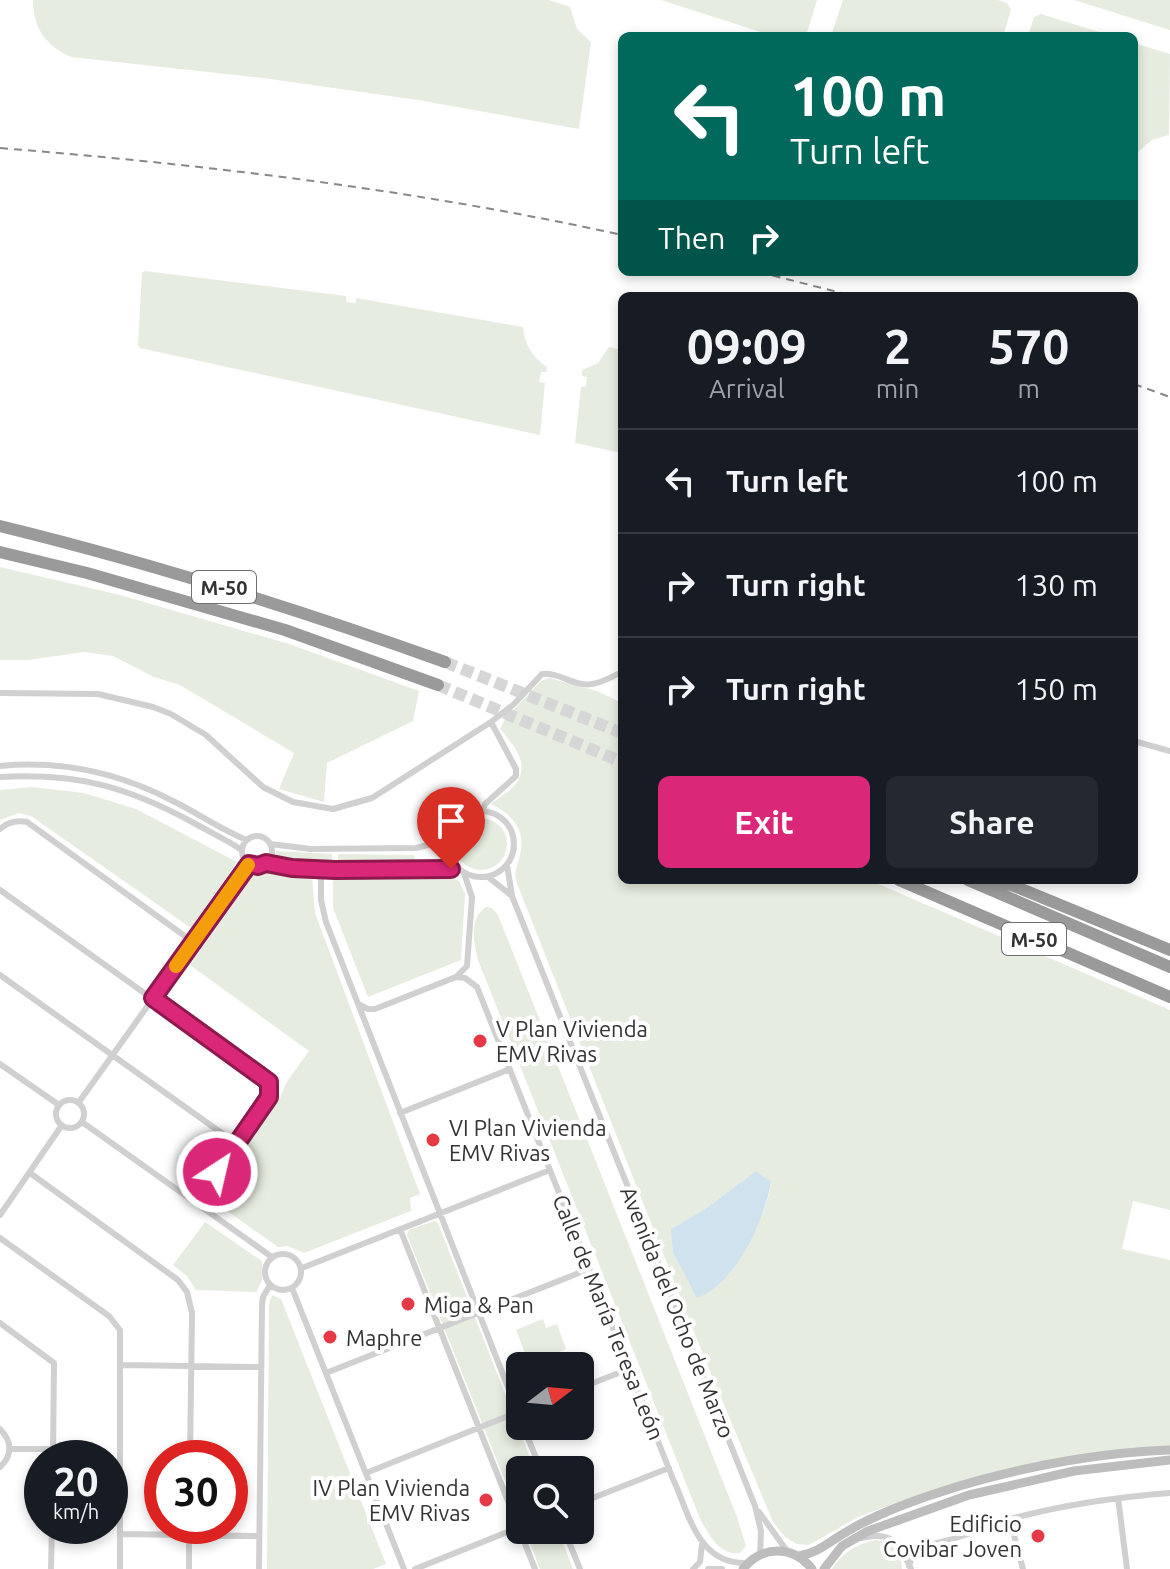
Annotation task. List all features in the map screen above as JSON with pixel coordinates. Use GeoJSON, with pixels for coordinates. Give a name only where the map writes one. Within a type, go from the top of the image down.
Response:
{"type":"FeatureCollection","features":[{"type":"Feature","properties":{"kind":"highway","name":"M-50"},"geometry":{"type":"LineString","coordinates":[[0,526],[94,549],[292,608],[445,662]]}},
{"type":"Feature","properties":{"kind":"highway","name":"M-50"},"geometry":{"type":"LineString","coordinates":[[0,552],[87,573],[271,626],[438,685]]}},
{"type":"Feature","properties":{"kind":"highway","name":"M-50"},"geometry":{"type":"LineString","coordinates":[[908,884],[1170,997]]}},
{"type":"Feature","properties":{"kind":"highway","name":"M-50"},"geometry":{"type":"LineString","coordinates":[[977,884],[1170,967]]}},
{"type":"Feature","properties":{"kind":"highway"},"geometry":{"type":"LineString","coordinates":[[1007,884],[1170,950]]}},
{"type":"Feature","properties":{"kind":"street"},"geometry":{"type":"LineString","coordinates":[[0,693],[98,694],[162,710],[206,735],[263,787],[293,802],[333,809],[372,798],[491,722],[514,704],[542,674],[554,673],[576,683],[592,684],[618,674]]}},
{"type":"Feature","properties":{"kind":"street"},"geometry":{"type":"LineString","coordinates":[[483,811],[485,804],[516,776],[516,769],[491,722]]}},
{"type":"Feature","properties":{"kind":"street"},"geometry":{"type":"LineString","coordinates":[[1138,742],[1170,751]]}},
{"type":"Feature","properties":{"kind":"street"},"geometry":{"type":"LineString","coordinates":[[0,766],[61,765],[98,771],[156,792],[247,840],[260,837],[270,844],[311,849],[416,848],[428,845],[451,830],[464,816],[483,811],[504,820],[512,832],[514,847],[507,865],[498,873],[479,878],[461,871],[321,869],[266,863],[258,866],[249,864],[244,858],[242,850],[247,840]]}},
{"type":"Feature","properties":{"kind":"street"},"geometry":{"type":"LineString","coordinates":[[0,777],[95,781],[152,801],[242,850]]}},
{"type":"Feature","properties":{"kind":"street"},"geometry":{"type":"LineString","coordinates":[[0,829],[18,820],[27,822],[193,942]]}},
{"type":"Feature","properties":{"kind":"street"},"geometry":{"type":"LineString","coordinates":[[358,1004],[375,1009],[456,977],[467,966],[472,897],[448,851],[451,830]]}},
{"type":"Feature","properties":{"kind":"street"},"geometry":{"type":"LineString","coordinates":[[266,863],[272,853],[270,844]]}},
{"type":"Feature","properties":{"kind":"street"},"geometry":{"type":"LineString","coordinates":[[79,1102],[249,864]]}},
{"type":"Feature","properties":{"kind":"street","name":"Avenida del Ocho de Marzo"},"geometry":{"type":"LineString","coordinates":[[507,865],[512,896],[755,1506],[761,1531],[760,1555]]}},
{"type":"Feature","properties":{"kind":"street"},"geometry":{"type":"LineString","coordinates":[[321,869],[322,912],[506,1382]]}},
{"type":"Feature","properties":{"kind":"street","name":"Avenida del Ocho de Marzo"},"geometry":{"type":"LineString","coordinates":[[488,877],[512,896]]}},
{"type":"Feature","properties":{"kind":"street"},"geometry":{"type":"LineString","coordinates":[[0,890],[269,1082],[269,1097],[195,1203]]}},
{"type":"Feature","properties":{"kind":"street"},"geometry":{"type":"LineString","coordinates":[[0,975],[237,1144]]}},
{"type":"Feature","properties":{"kind":"street","name":"Calle de María Teresa León"},"geometry":{"type":"LineString","coordinates":[[456,977],[465,978],[477,987],[702,1544]]}},
{"type":"Feature","properties":{"kind":"street"},"geometry":{"type":"LineString","coordinates":[[364,1025],[375,1009]]}},
{"type":"Feature","properties":{"kind":"street"},"geometry":{"type":"LineString","coordinates":[[0,1064],[59,1105]]}},
{"type":"Feature","properties":{"kind":"street"},"geometry":{"type":"LineString","coordinates":[[400,1113],[510,1069]]}},
{"type":"Feature","properties":{"kind":"street"},"geometry":{"type":"LineString","coordinates":[[66,1100],[79,1102],[85,1114],[82,1122],[75,1128],[62,1125],[56,1118],[59,1105],[66,1100]]}},
{"type":"Feature","properties":{"kind":"street"},"geometry":{"type":"LineString","coordinates":[[82,1122],[272,1257]]}},
{"type":"Feature","properties":{"kind":"street"},"geometry":{"type":"LineString","coordinates":[[0,1215],[62,1125]]}},
{"type":"Feature","properties":{"kind":"street"},"geometry":{"type":"LineString","coordinates":[[302,1268],[550,1170]]}},
{"type":"Feature","properties":{"kind":"street"},"geometry":{"type":"LineString","coordinates":[[30,1173],[168,1271],[184,1286],[192,1306],[190,1440]]}},
{"type":"Feature","properties":{"kind":"street"},"geometry":{"type":"LineString","coordinates":[[400,1229],[506,1496]]}},
{"type":"Feature","properties":{"kind":"street"},"geometry":{"type":"LineString","coordinates":[[0,1238],[116,1322],[122,1341],[121,1440]]}},
{"type":"Feature","properties":{"kind":"street"},"geometry":{"type":"LineString","coordinates":[[287,1254],[297,1259],[302,1268],[300,1280],[292,1288],[281,1290],[270,1285],[265,1274],[272,1257],[287,1254]]}},
{"type":"Feature","properties":{"kind":"street"},"geometry":{"type":"LineString","coordinates":[[326,1373],[589,1269]]}},
{"type":"Feature","properties":{"kind":"street"},"geometry":{"type":"LineString","coordinates":[[259,1569],[262,1304],[270,1285]]}},
{"type":"Feature","properties":{"kind":"street"},"geometry":{"type":"LineString","coordinates":[[292,1288],[404,1569]]}},
{"type":"Feature","properties":{"kind":"street"},"geometry":{"type":"LineString","coordinates":[[0,1323],[54,1363],[53,1440]]}},
{"type":"Feature","properties":{"kind":"street"},"geometry":{"type":"LineString","coordinates":[[122,1365],[261,1367]]}},
{"type":"Feature","properties":{"kind":"street"},"geometry":{"type":"LineString","coordinates":[[594,1383],[629,1369]]}},
{"type":"Feature","properties":{"kind":"street"},"geometry":{"type":"LineString","coordinates":[[366,1473],[506,1419]]}},
{"type":"Feature","properties":{"kind":"street"},"geometry":{"type":"LineString","coordinates":[[0,1429],[10,1449],[0,1467]]}},
{"type":"Feature","properties":{"kind":"street"},"geometry":{"type":"LineString","coordinates":[[10,1449],[24,1449]]}},
{"type":"Feature","properties":{"kind":"street"},"geometry":{"type":"LineString","coordinates":[[799,1556],[817,1552],[876,1517],[966,1486],[1060,1463],[1170,1450]]}},
{"type":"Feature","properties":{"kind":"street"},"geometry":{"type":"LineString","coordinates":[[824,1569],[842,1546],[905,1516],[1001,1486],[1074,1471],[1170,1460]]}},
{"type":"Feature","properties":{"kind":"street"},"geometry":{"type":"LineString","coordinates":[[594,1497],[669,1468]]}},
{"type":"Feature","properties":{"kind":"street"},"geometry":{"type":"LineString","coordinates":[[910,1567],[913,1553],[922,1547],[1010,1520],[1118,1498],[1170,1493]]}},
{"type":"Feature","properties":{"kind":"street"},"geometry":{"type":"LineString","coordinates":[[1118,1498],[1127,1569]]}},
{"type":"Feature","properties":{"kind":"street","name":"Avenida del Ocho de Marzo"},"geometry":{"type":"LineString","coordinates":[[755,1506],[787,1551]]}},
{"type":"Feature","properties":{"kind":"street"},"geometry":{"type":"LineString","coordinates":[[1010,1520],[1023,1569]]}},
{"type":"Feature","properties":{"kind":"street"},"geometry":{"type":"LineString","coordinates":[[415,1569],[506,1533]]}},
{"type":"Feature","properties":{"kind":"street"},"geometry":{"type":"LineString","coordinates":[[852,1540],[882,1535],[900,1544],[922,1547]]}},
{"type":"Feature","properties":{"kind":"street"},"geometry":{"type":"LineString","coordinates":[[248,1536],[259,1536]]}},
{"type":"Feature","properties":{"kind":"street"},"geometry":{"type":"LineString","coordinates":[[51,1569],[52,1544]]}},
{"type":"Feature","properties":{"kind":"street"},"geometry":{"type":"LineString","coordinates":[[120,1544],[120,1569]]}},
{"type":"Feature","properties":{"kind":"street"},"geometry":{"type":"LineString","coordinates":[[189,1544],[189,1569]]}},
{"type":"Feature","properties":{"kind":"street"},"geometry":{"type":"LineString","coordinates":[[525,1544],[535,1569]]}},
{"type":"Feature","properties":{"kind":"street"},"geometry":{"type":"LineString","coordinates":[[570,1544],[580,1569]]}},
{"type":"Feature","properties":{"kind":"street"},"geometry":{"type":"LineString","coordinates":[[702,1544],[722,1560],[746,1566],[760,1555],[787,1551],[799,1556],[812,1569]]}},
{"type":"Feature","properties":{"kind":"street"},"geometry":{"type":"LineString","coordinates":[[693,1569],[700,1562],[702,1544]]}},
{"type":"Feature","properties":{"kind":"street"},"geometry":{"type":"LineString","coordinates":[[900,1544],[910,1567]]}},
{"type":"Feature","properties":{"kind":"street"},"geometry":{"type":"LineString","coordinates":[[708,1569],[722,1569]]}},
{"type":"Feature","properties":{"kind":"shaded area"},"geometry":{"type":"Polygon","coordinates":[[[33,0],[549,0],[570,7],[577,29],[591,42],[579,129],[418,100],[263,78],[71,57],[48,42],[43,35],[35,19],[33,0]]]}},
{"type":"Feature","properties":{"kind":"shaded area"},"geometry":{"type":"Polygon","coordinates":[[[661,0],[817,0],[807,32],[761,32],[661,0]]]}},
{"type":"Feature","properties":{"kind":"shaded area"},"geometry":{"type":"Polygon","coordinates":[[[843,0],[998,0],[1007,3],[1011,10],[1004,32],[832,32],[843,0]]]}},
{"type":"Feature","properties":{"kind":"shaded area"},"geometry":{"type":"Polygon","coordinates":[[[1074,0],[1170,0],[1170,30],[1074,0]]]}},
{"type":"Feature","properties":{"kind":"shaded area"},"geometry":{"type":"Polygon","coordinates":[[[1041,14],[1099,32],[1029,32],[1034,17],[1041,14]]]}},
{"type":"Feature","properties":{"kind":"shaded area"},"geometry":{"type":"Polygon","coordinates":[[[1138,44],[1170,54],[1169,135],[1152,140],[1138,152],[1138,44]]]}},
{"type":"Feature","properties":{"kind":"shaded area"},"geometry":{"type":"Polygon","coordinates":[[[142,273],[346,296],[346,302],[356,303],[356,298],[523,327],[530,350],[547,367],[546,372],[541,372],[539,382],[545,383],[540,435],[140,348],[142,273]]]}},
{"type":"Feature","properties":{"kind":"shaded area"},"geometry":{"type":"Polygon","coordinates":[[[609,347],[618,349],[618,452],[575,443],[581,387],[586,386],[587,377],[582,376],[582,370],[598,363],[609,347]]]}},
{"type":"Feature","properties":{"kind":"shaded area"},"geometry":{"type":"Polygon","coordinates":[[[0,567],[120,595],[289,644],[419,691],[413,721],[327,763],[324,802],[279,789],[294,753],[180,685],[154,677],[113,656],[84,652],[28,660],[0,660],[0,567]]]}},
{"type":"Feature","properties":{"kind":"shaded area"},"geometry":{"type":"Polygon","coordinates":[[[549,678],[597,691],[618,701],[618,884],[878,884],[1170,1010],[1170,1210],[1133,1201],[1122,1249],[1170,1260],[1170,1446],[1116,1450],[901,1501],[858,1517],[809,1545],[797,1544],[786,1538],[773,1522],[700,1347],[516,881],[521,846],[519,831],[506,813],[491,804],[515,785],[522,768],[513,744],[500,729],[505,719],[541,681],[549,678]],[[756,1171],[705,1209],[671,1229],[728,1275],[749,1242],[771,1183],[756,1171]]]}},
{"type":"Feature","properties":{"kind":"shaded area"},"geometry":{"type":"Polygon","coordinates":[[[32,787],[84,793],[136,809],[237,862],[191,928],[31,816],[19,813],[0,820],[0,790],[32,787]]]}},
{"type":"Feature","properties":{"kind":"shaded area"},"geometry":{"type":"Polygon","coordinates":[[[481,818],[500,825],[507,844],[500,863],[481,870],[462,863],[455,844],[462,825],[481,818]]]}},
{"type":"Feature","properties":{"kind":"shaded area"},"geometry":{"type":"Polygon","coordinates":[[[276,851],[332,854],[332,864],[274,861],[276,851]]]}},
{"type":"Feature","properties":{"kind":"shaded area"},"geometry":{"type":"Polygon","coordinates":[[[338,854],[414,855],[416,864],[338,865],[338,854]]]}},
{"type":"Feature","properties":{"kind":"shaded area"},"geometry":{"type":"Polygon","coordinates":[[[255,873],[312,879],[315,913],[420,1194],[410,1198],[411,1211],[304,1253],[288,1246],[278,1247],[209,1198],[280,1098],[286,1083],[309,1051],[190,965],[255,873]]]}},
{"type":"Feature","properties":{"kind":"shaded area"},"geometry":{"type":"Polygon","coordinates":[[[449,876],[459,881],[465,894],[461,960],[368,997],[333,908],[333,881],[339,878],[449,876]]]}},
{"type":"Feature","properties":{"kind":"shaded area"},"geometry":{"type":"Polygon","coordinates":[[[486,907],[492,908],[498,915],[737,1517],[746,1546],[740,1553],[721,1548],[701,1521],[478,960],[475,925],[480,912],[486,907]]]}},
{"type":"Feature","properties":{"kind":"shaded area"},"geometry":{"type":"Polygon","coordinates":[[[434,1221],[438,1223],[506,1396],[506,1440],[523,1440],[530,1456],[506,1456],[506,1483],[407,1235],[409,1230],[434,1221]]]}},
{"type":"Feature","properties":{"kind":"shaded area"},"geometry":{"type":"Polygon","coordinates":[[[205,1222],[262,1261],[262,1281],[256,1292],[196,1290],[187,1276],[173,1265],[205,1222]]]}},
{"type":"Feature","properties":{"kind":"shaded area"},"geometry":{"type":"Polygon","coordinates":[[[272,1295],[281,1299],[386,1564],[373,1569],[267,1569],[269,1305],[272,1295]]]}},
{"type":"Feature","properties":{"kind":"shaded area"},"geometry":{"type":"Polygon","coordinates":[[[543,1319],[546,1328],[557,1324],[566,1349],[559,1352],[525,1352],[516,1330],[543,1319]]]}},
{"type":"Feature","properties":{"kind":"shaded area"},"geometry":{"type":"Polygon","coordinates":[[[876,1540],[887,1543],[895,1550],[902,1569],[832,1569],[851,1550],[876,1540]]]}},
{"type":"Feature","properties":{"kind":"shaded area"},"geometry":{"type":"Polygon","coordinates":[[[530,1544],[563,1544],[573,1569],[540,1569],[530,1544]]]}},
{"type":"Feature","properties":{"kind":"water"},"geometry":{"type":"Polygon","coordinates":[[[756,1171],[771,1182],[755,1232],[736,1266],[724,1280],[697,1298],[673,1252],[671,1229],[705,1209],[756,1171]]]}},
{"type":"Feature","properties":{"kind":"tunnel"},"geometry":{"type":"LineString","coordinates":[[445,662],[618,731]]}},
{"type":"Feature","properties":{"kind":"tunnel"},"geometry":{"type":"LineString","coordinates":[[438,685],[618,760]]}},
{"type":"Feature","properties":{"kind":"railway"},"geometry":{"type":"LineString","coordinates":[[0,148],[157,162],[312,181],[468,205],[618,234]]}},
{"type":"Feature","properties":{"kind":"railway"},"geometry":{"type":"LineString","coordinates":[[775,276],[837,292]]}},
{"type":"Feature","properties":{"kind":"railway"},"geometry":{"type":"LineString","coordinates":[[1138,385],[1170,397]]}},
{"type":"Feature","properties":{"kind":"slow traffic"},"geometry":{"type":"LineString","coordinates":[[176,966],[248,865]]}},
{"type":"Feature","properties":{"kind":"place","name":"V Plan Vivienda EMV Rivas"},"geometry":{"type":"Point","coordinates":[480,1041]}},
{"type":"Feature","properties":{"kind":"place","name":"VI Plan Vivienda EMV Rivas"},"geometry":{"type":"Point","coordinates":[433,1140]}},
{"type":"Feature","properties":{"kind":"place","name":"Miga & Pan"},"geometry":{"type":"Point","coordinates":[408,1304]}},
{"type":"Feature","properties":{"kind":"place","name":"Maphre"},"geometry":{"type":"Point","coordinates":[330,1337]}},
{"type":"Feature","properties":{"kind":"place","name":"IV Plan Vivienda EMV Rivas"},"geometry":{"type":"Point","coordinates":[486,1500]}},
{"type":"Feature","properties":{"kind":"place","name":"Edificio Covibar Joven"},"geometry":{"type":"Point","coordinates":[1038,1536]}},
{"type":"Feature","properties":{"kind":"route"},"geometry":{"type":"LineString","coordinates":[[217,1172],[269,1097],[269,1082],[153,998],[249,864],[335,870],[451,869]]}}]}
